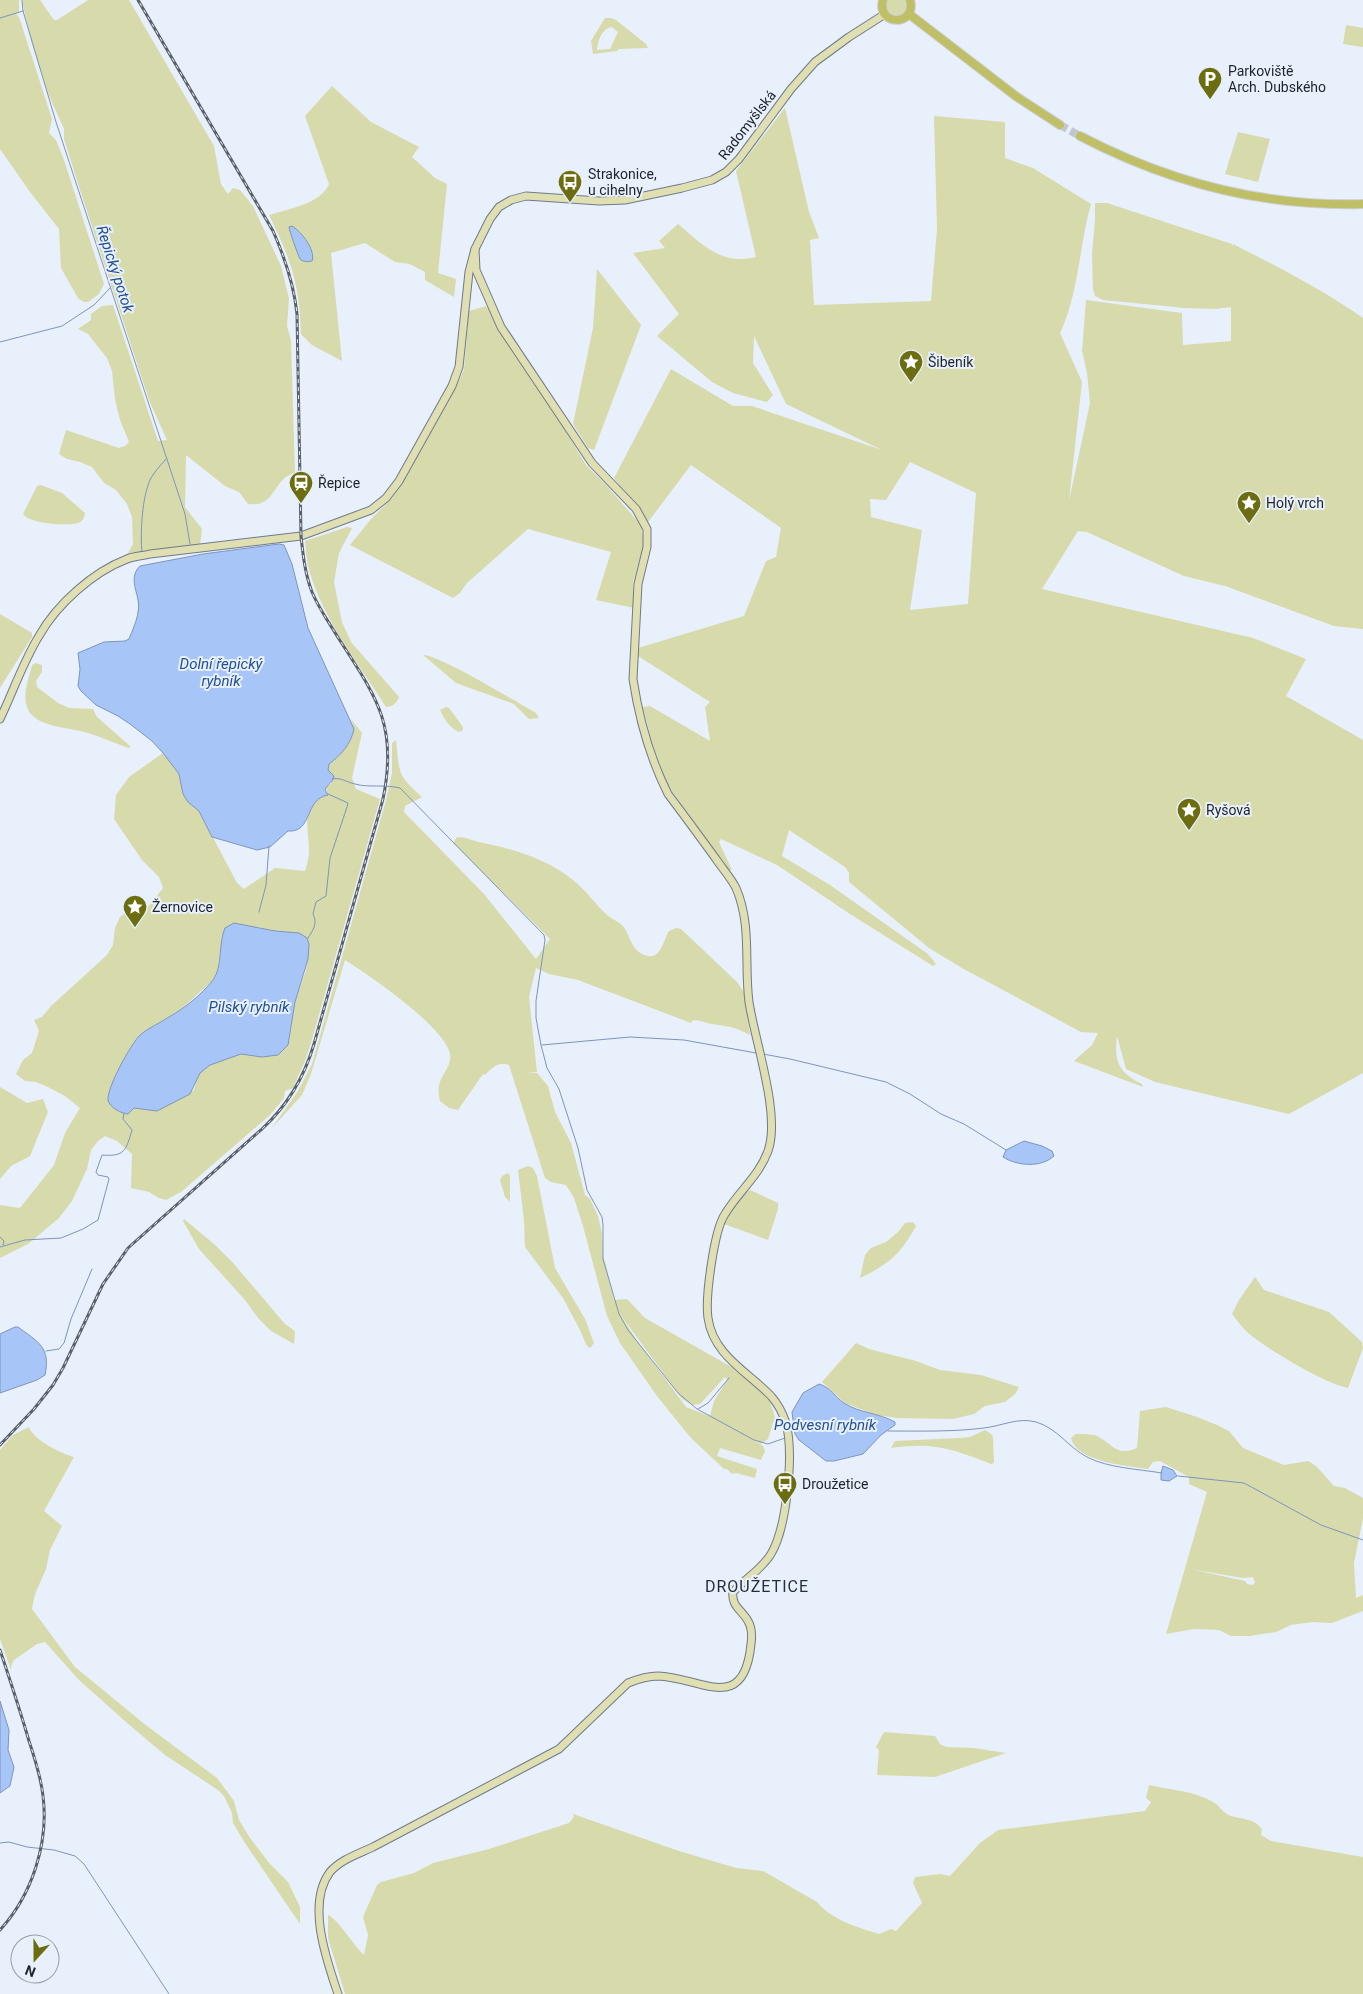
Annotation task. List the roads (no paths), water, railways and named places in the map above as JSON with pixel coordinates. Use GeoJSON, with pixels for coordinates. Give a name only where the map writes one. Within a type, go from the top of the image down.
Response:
{"type":"FeatureCollection","features":[{"type":"Feature","properties":{"kind":"main road"},"geometry":{"type":"LineString","coordinates":[[884,0],[882,6],[885,14],[890,19],[897,20],[909,14],[912,6],[910,0]]}},
{"type":"Feature","properties":{"kind":"main road"},"geometry":{"type":"LineString","coordinates":[[909,14],[1017,97],[1060,125]]}},
{"type":"Feature","properties":{"kind":"main road"},"geometry":{"type":"LineString","coordinates":[[1080,136],[1140,165],[1211,188],[1285,201],[1323,204],[1363,204]]}},
{"type":"Feature","properties":{"kind":"street","name":"Radomyšlská"},"geometry":{"type":"LineString","coordinates":[[0,719],[2,708],[45,627],[70,598],[100,572],[128,559],[150,554],[310,533],[371,510],[392,491],[450,391],[456,376],[469,272],[475,250],[494,213],[504,203],[517,197],[526,196],[599,201],[625,200],[712,180],[721,175],[739,159],[808,68],[824,54],[885,14]]}},
{"type":"Feature","properties":{"kind":"street"},"geometry":{"type":"LineString","coordinates":[[338,1994],[322,1936],[319,1898],[331,1871],[344,1861],[373,1848],[559,1749],[628,1683],[641,1677],[657,1676],[722,1689],[737,1682],[748,1660],[751,1631],[748,1621],[732,1598],[733,1592],[763,1565],[772,1552],[785,1511],[790,1453],[786,1425],[781,1411],[772,1397],[725,1355],[716,1343],[708,1319],[708,1300],[718,1230],[725,1214],[764,1160],[771,1140],[772,1120],[749,1003],[744,910],[735,885],[668,794],[648,746],[635,693],[633,679],[638,584],[647,548],[647,529],[636,509],[592,463],[501,327],[476,270],[475,250]]}},
{"type":"Feature","properties":{"kind":"water"},"geometry":{"type":"Polygon","coordinates":[[[292,226],[300,233],[310,247],[313,257],[312,261],[306,262],[300,259],[289,229],[292,226]]]}},
{"type":"Feature","properties":{"kind":"water","name":"Dolní řepický rybník"},"geometry":{"type":"Polygon","coordinates":[[[279,544],[284,545],[292,564],[308,628],[354,729],[351,740],[345,749],[329,764],[328,770],[334,776],[325,790],[328,795],[320,798],[315,803],[301,827],[288,831],[270,847],[257,850],[212,837],[199,811],[188,802],[183,794],[179,774],[163,753],[152,741],[130,724],[96,705],[81,691],[78,686],[80,669],[78,653],[104,642],[125,641],[129,639],[136,622],[139,606],[134,577],[140,566],[203,554],[279,544]]]}},
{"type":"Feature","properties":{"kind":"water","name":"Pilský rybník"},"geometry":{"type":"Polygon","coordinates":[[[234,923],[275,931],[299,933],[307,938],[309,944],[308,959],[295,1002],[288,1045],[278,1055],[262,1057],[241,1054],[210,1065],[200,1073],[190,1094],[157,1111],[134,1108],[128,1114],[116,1110],[109,1103],[109,1094],[115,1076],[131,1047],[140,1035],[187,1005],[213,980],[218,968],[225,928],[234,923]]]}},
{"type":"Feature","properties":{"kind":"water"},"geometry":{"type":"Polygon","coordinates":[[[1024,1141],[1052,1151],[1054,1156],[1049,1160],[1036,1164],[1022,1164],[1003,1157],[1006,1150],[1024,1141]]]}},
{"type":"Feature","properties":{"kind":"water"},"geometry":{"type":"Polygon","coordinates":[[[18,1327],[32,1337],[41,1346],[46,1358],[45,1375],[37,1380],[0,1393],[0,1334],[18,1327]]]}},
{"type":"Feature","properties":{"kind":"water","name":"Podvesní rybník"},"geometry":{"type":"Polygon","coordinates":[[[819,1384],[826,1387],[841,1401],[850,1406],[889,1419],[895,1422],[895,1425],[881,1435],[863,1454],[826,1461],[799,1440],[795,1434],[792,1412],[803,1393],[819,1384]]]}},
{"type":"Feature","properties":{"kind":"water"},"geometry":{"type":"Polygon","coordinates":[[[1163,1466],[1173,1470],[1177,1476],[1169,1481],[1161,1480],[1163,1466]]]}},
{"type":"Feature","properties":{"kind":"water"},"geometry":{"type":"Polygon","coordinates":[[[0,1701],[9,1730],[8,1750],[14,1767],[10,1786],[0,1793],[0,1701]]]}},
{"type":"Feature","properties":{"kind":"waterway","name":"Řepický potok"},"geometry":{"type":"LineString","coordinates":[[22,0],[23,11],[56,122],[185,514],[190,544]]}},
{"type":"Feature","properties":{"kind":"waterway"},"geometry":{"type":"LineString","coordinates":[[0,18],[23,11]]}},
{"type":"Feature","properties":{"kind":"waterway"},"geometry":{"type":"LineString","coordinates":[[0,342],[62,326],[94,305],[111,287]]}},
{"type":"Feature","properties":{"kind":"waterway"},"geometry":{"type":"LineString","coordinates":[[142,553],[141,536],[148,485],[156,470],[166,459]]}},
{"type":"Feature","properties":{"kind":"waterway"},"geometry":{"type":"LineString","coordinates":[[332,779],[341,779],[360,785],[400,788],[544,935],[545,940],[536,1001],[536,1018],[541,1045],[547,1068],[559,1089],[578,1148],[587,1190],[602,1217],[603,1259],[619,1314],[628,1330],[678,1393],[697,1409],[754,1440],[768,1444],[785,1438]]}},
{"type":"Feature","properties":{"kind":"waterway"},"geometry":{"type":"LineString","coordinates":[[308,938],[315,924],[313,914],[316,902],[326,896],[330,858],[348,803],[328,794]]}},
{"type":"Feature","properties":{"kind":"waterway","name":"Řepický potok"},"geometry":{"type":"LineString","coordinates":[[259,912],[266,885],[269,846]]}},
{"type":"Feature","properties":{"kind":"waterway"},"geometry":{"type":"LineString","coordinates":[[542,1045],[630,1037],[684,1040],[756,1053]]}},
{"type":"Feature","properties":{"kind":"waterway"},"geometry":{"type":"LineString","coordinates":[[763,1054],[886,1082],[910,1094],[941,1114],[964,1124],[1006,1150]]}},
{"type":"Feature","properties":{"kind":"waterway","name":"Řepický potok"},"geometry":{"type":"LineString","coordinates":[[0,1247],[25,1240],[61,1238],[83,1229],[98,1220],[109,1179],[108,1177],[98,1175],[96,1172],[102,1155],[116,1155],[123,1151],[128,1143],[132,1130],[123,1119],[124,1113]]}},
{"type":"Feature","properties":{"kind":"waterway"},"geometry":{"type":"LineString","coordinates":[[0,1237],[4,1241],[3,1245]]}},
{"type":"Feature","properties":{"kind":"waterway"},"geometry":{"type":"LineString","coordinates":[[46,1351],[59,1349],[64,1343],[71,1319],[92,1269]]}},
{"type":"Feature","properties":{"kind":"waterway"},"geometry":{"type":"LineString","coordinates":[[698,1409],[708,1403],[729,1378]]}},
{"type":"Feature","properties":{"kind":"waterway"},"geometry":{"type":"LineString","coordinates":[[888,1431],[960,1430],[991,1427],[1016,1421],[1036,1422],[1050,1429],[1080,1453],[1095,1461],[1114,1466],[1162,1473]]}},
{"type":"Feature","properties":{"kind":"waterway"},"geometry":{"type":"LineString","coordinates":[[1178,1476],[1244,1483],[1321,1525],[1363,1540]]}},
{"type":"Feature","properties":{"kind":"waterway"},"geometry":{"type":"LineString","coordinates":[[0,1843],[9,1842],[27,1847],[54,1850],[75,1856],[84,1864],[169,1994]]}},
{"type":"Feature","properties":{"kind":"tunnel"},"geometry":{"type":"LineString","coordinates":[[1060,125],[1080,136]]}},
{"type":"Feature","properties":{"kind":"railway"},"geometry":{"type":"LineString","coordinates":[[0,1445],[34,1409],[53,1385],[103,1284],[128,1248],[262,1129],[287,1101],[300,1080],[314,1044],[383,799],[387,774],[388,751],[386,732],[374,696],[318,604],[312,592],[306,571],[301,536],[297,314],[294,293],[285,261],[273,231],[138,0]]}},
{"type":"Feature","properties":{"kind":"railway"},"geometry":{"type":"LineString","coordinates":[[0,1650],[38,1768],[44,1814],[43,1832],[36,1868],[21,1901],[0,1930]]}},
{"type":"Feature","properties":{"kind":"place","name":"Parkoviště Arch. Dubského"},"geometry":{"type":"Point","coordinates":[1210,100]}},
{"type":"Feature","properties":{"kind":"place","name":"Strakonice, u cihelny"},"geometry":{"type":"Point","coordinates":[570,203]}},
{"type":"Feature","properties":{"kind":"place","name":"Šibeník"},"geometry":{"type":"Point","coordinates":[911,383]}},
{"type":"Feature","properties":{"kind":"place","name":"Řepice"},"geometry":{"type":"Point","coordinates":[301,504]}},
{"type":"Feature","properties":{"kind":"place","name":"Holý vrch"},"geometry":{"type":"Point","coordinates":[1249,524]}},
{"type":"Feature","properties":{"kind":"place","name":"Ryšová"},"geometry":{"type":"Point","coordinates":[1189,831]}},
{"type":"Feature","properties":{"kind":"place","name":"Žernovice"},"geometry":{"type":"Point","coordinates":[135,928]}},
{"type":"Feature","properties":{"kind":"place","name":"Droužetice"},"geometry":{"type":"Point","coordinates":[785,1505]}},
{"type":"Feature","properties":{"kind":"district","name":"DROUŽETICE"},"geometry":{"type":"Point","coordinates":[757,1586]}}]}
